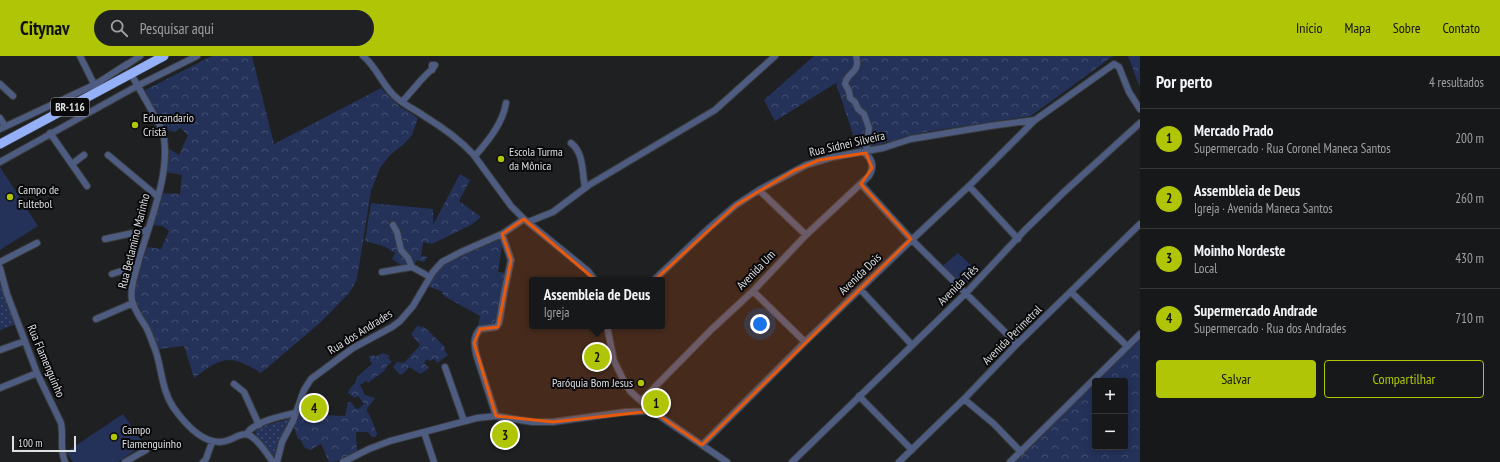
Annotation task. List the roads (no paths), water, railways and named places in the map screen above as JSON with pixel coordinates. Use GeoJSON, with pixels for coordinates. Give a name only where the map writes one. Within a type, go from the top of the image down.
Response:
{"type":"FeatureCollection","features":[{"type":"Feature","properties":{"kind":"highway","name":"BR-116"},"geometry":{"type":"LineString","coordinates":[[0,144],[164,56]]}},
{"type":"Feature","properties":{"kind":"street"},"geometry":{"type":"LineString","coordinates":[[80,56],[94,84]]}},
{"type":"Feature","properties":{"kind":"street"},"geometry":{"type":"LineString","coordinates":[[0,118],[3,127],[94,84],[140,56]]}},
{"type":"Feature","properties":{"kind":"street"},"geometry":{"type":"LineString","coordinates":[[0,162],[137,86],[197,56]]}},
{"type":"Feature","properties":{"kind":"street"},"geometry":{"type":"LineString","coordinates":[[363,56],[370,62],[390,93],[452,135],[475,156],[511,206],[588,271],[593,277]]}},
{"type":"Feature","properties":{"kind":"street","name":"Rua dos Andrades"},"geometry":{"type":"LineString","coordinates":[[277,462],[282,442],[293,420],[304,390],[311,379],[353,348],[392,327],[400,321],[413,306],[437,266],[447,259],[502,234],[526,220],[553,212],[585,188],[715,110],[775,56]]}},
{"type":"Feature","properties":{"kind":"street"},"geometry":{"type":"LineString","coordinates":[[856,56],[858,62],[855,71],[847,78],[845,84],[849,91],[850,98],[855,102],[858,109],[864,114],[870,128],[865,151]]}},
{"type":"Feature","properties":{"kind":"street"},"geometry":{"type":"LineString","coordinates":[[111,85],[127,64]]}},
{"type":"Feature","properties":{"kind":"street","name":"Avenida Dois"},"geometry":{"type":"LineString","coordinates":[[702,445],[804,342],[969,186],[1035,120],[1114,64],[1119,67],[1129,92],[1140,109]]}},
{"type":"Feature","properties":{"kind":"street"},"geometry":{"type":"LineString","coordinates":[[402,102],[432,70]]}},
{"type":"Feature","properties":{"kind":"street","name":"Rua Berlamino Marinho"},"geometry":{"type":"LineString","coordinates":[[131,74],[162,129],[165,138],[165,158],[162,178],[132,286],[133,303],[154,346],[167,396],[175,409],[193,428],[203,437],[212,442]]}},
{"type":"Feature","properties":{"kind":"street"},"geometry":{"type":"LineString","coordinates":[[0,84],[13,96]]}},
{"type":"Feature","properties":{"kind":"street"},"geometry":{"type":"LineString","coordinates":[[475,156],[487,141],[502,117],[506,103]]}},
{"type":"Feature","properties":{"kind":"street","name":"Rua Sidnei Silveira"},"geometry":{"type":"LineString","coordinates":[[657,277],[718,219],[736,205],[759,190],[806,165],[832,157],[865,151],[924,136],[1035,120]]}},
{"type":"Feature","properties":{"kind":"street","name":"Avenida Três"},"geometry":{"type":"LineString","coordinates":[[792,462],[966,293],[1064,192],[1140,123]]}},
{"type":"Feature","properties":{"kind":"street"},"geometry":{"type":"LineString","coordinates":[[50,133],[87,186]]}},
{"type":"Feature","properties":{"kind":"street"},"geometry":{"type":"LineString","coordinates":[[571,143],[579,151],[585,188]]}},
{"type":"Feature","properties":{"kind":"street","name":"Avenida Um"},"geometry":{"type":"LineString","coordinates":[[641,401],[806,235],[869,176],[872,168],[871,159],[865,151]]}},
{"type":"Feature","properties":{"kind":"street"},"geometry":{"type":"LineString","coordinates":[[72,164],[84,155]]}},
{"type":"Feature","properties":{"kind":"street"},"geometry":{"type":"LineString","coordinates":[[108,155],[157,196]]}},
{"type":"Feature","properties":{"kind":"street"},"geometry":{"type":"LineString","coordinates":[[861,184],[911,240],[1017,344]]}},
{"type":"Feature","properties":{"kind":"street"},"geometry":{"type":"LineString","coordinates":[[969,186],[1018,239]]}},
{"type":"Feature","properties":{"kind":"street"},"geometry":{"type":"LineString","coordinates":[[759,190],[806,235]]}},
{"type":"Feature","properties":{"kind":"street","name":"Avenida Perimetral"},"geometry":{"type":"LineString","coordinates":[[899,462],[1140,224]]}},
{"type":"Feature","properties":{"kind":"street"},"geometry":{"type":"LineString","coordinates":[[393,225],[397,232],[401,250],[412,267],[430,277]]}},
{"type":"Feature","properties":{"kind":"street"},"geometry":{"type":"LineString","coordinates":[[105,238],[148,230]]}},
{"type":"Feature","properties":{"kind":"street"},"geometry":{"type":"LineString","coordinates":[[496,416],[476,354],[474,343],[476,335],[480,329],[496,327],[499,323],[511,260],[502,234]]}},
{"type":"Feature","properties":{"kind":"street"},"geometry":{"type":"LineString","coordinates":[[0,262],[38,243]]}},
{"type":"Feature","properties":{"kind":"street"},"geometry":{"type":"LineString","coordinates":[[112,274],[137,266]]}},
{"type":"Feature","properties":{"kind":"street"},"geometry":{"type":"LineString","coordinates":[[382,272],[412,267]]}},
{"type":"Feature","properties":{"kind":"street","name":"Rua Flamenguinho"},"geometry":{"type":"LineString","coordinates":[[0,268],[7,294],[37,373],[60,423],[62,429],[61,448],[65,462]]}},
{"type":"Feature","properties":{"kind":"street"},"geometry":{"type":"LineString","coordinates":[[860,289],[912,345]]}},
{"type":"Feature","properties":{"kind":"street"},"geometry":{"type":"LineString","coordinates":[[753,290],[804,342]]}},
{"type":"Feature","properties":{"kind":"street"},"geometry":{"type":"LineString","coordinates":[[1071,292],[1127,346]]}},
{"type":"Feature","properties":{"kind":"street"},"geometry":{"type":"LineString","coordinates":[[96,319],[133,303]]}},
{"type":"Feature","properties":{"kind":"street"},"geometry":{"type":"LineString","coordinates":[[607,329],[611,350],[618,371],[630,391],[652,410],[727,462]]}},
{"type":"Feature","properties":{"kind":"street"},"geometry":{"type":"LineString","coordinates":[[1010,462],[1140,334]]}},
{"type":"Feature","properties":{"kind":"street"},"geometry":{"type":"LineString","coordinates":[[0,350],[25,341]]}},
{"type":"Feature","properties":{"kind":"street"},"geometry":{"type":"LineString","coordinates":[[445,367],[464,421]]}},
{"type":"Feature","properties":{"kind":"street"},"geometry":{"type":"LineString","coordinates":[[0,388],[37,373]]}},
{"type":"Feature","properties":{"kind":"street"},"geometry":{"type":"LineString","coordinates":[[234,384],[244,392],[259,425]]}},
{"type":"Feature","properties":{"kind":"street"},"geometry":{"type":"LineString","coordinates":[[859,396],[912,450]]}},
{"type":"Feature","properties":{"kind":"street"},"geometry":{"type":"LineString","coordinates":[[964,399],[994,424],[1021,452]]}},
{"type":"Feature","properties":{"kind":"street"},"geometry":{"type":"LineString","coordinates":[[343,462],[380,444],[484,417],[496,416],[543,423],[567,421],[624,412],[652,410]]}},
{"type":"Feature","properties":{"kind":"street"},"geometry":{"type":"LineString","coordinates":[[248,435],[250,429],[295,413]]}},
{"type":"Feature","properties":{"kind":"street"},"geometry":{"type":"LineString","coordinates":[[424,432],[434,462]]}},
{"type":"Feature","properties":{"kind":"street"},"geometry":{"type":"LineString","coordinates":[[203,462],[206,459],[212,442],[223,442],[243,434],[248,435],[257,442],[273,462]]}},
{"type":"Feature","properties":{"kind":"street"},"geometry":{"type":"LineString","coordinates":[[125,462],[146,450]]}},
{"type":"Feature","properties":{"kind":"place","name":"Educandario Cristã"},"geometry":{"type":"Point","coordinates":[135,125]}},
{"type":"Feature","properties":{"kind":"place","name":"Escola Turma da Mônica"},"geometry":{"type":"Point","coordinates":[501,159]}},
{"type":"Feature","properties":{"kind":"place","name":"Campo de Fultebol"},"geometry":{"type":"Point","coordinates":[10,197]}},
{"type":"Feature","properties":{"kind":"place","name":"Assembleia de Deus"},"geometry":{"type":"Point","coordinates":[597,357]}},
{"type":"Feature","properties":{"kind":"place","name":"Paróquia Bom Jesus"},"geometry":{"type":"Point","coordinates":[641,383]}},
{"type":"Feature","properties":{"kind":"place","name":"Mercado Prado"},"geometry":{"type":"Point","coordinates":[656,403]}},
{"type":"Feature","properties":{"kind":"place","name":"Supermercado Andrade"},"geometry":{"type":"Point","coordinates":[314,408]}},
{"type":"Feature","properties":{"kind":"place","name":"Moinho Nordeste"},"geometry":{"type":"Point","coordinates":[505,435]}},
{"type":"Feature","properties":{"kind":"place","name":"Campo Flamenguinho"},"geometry":{"type":"Point","coordinates":[114,437]}}]}
